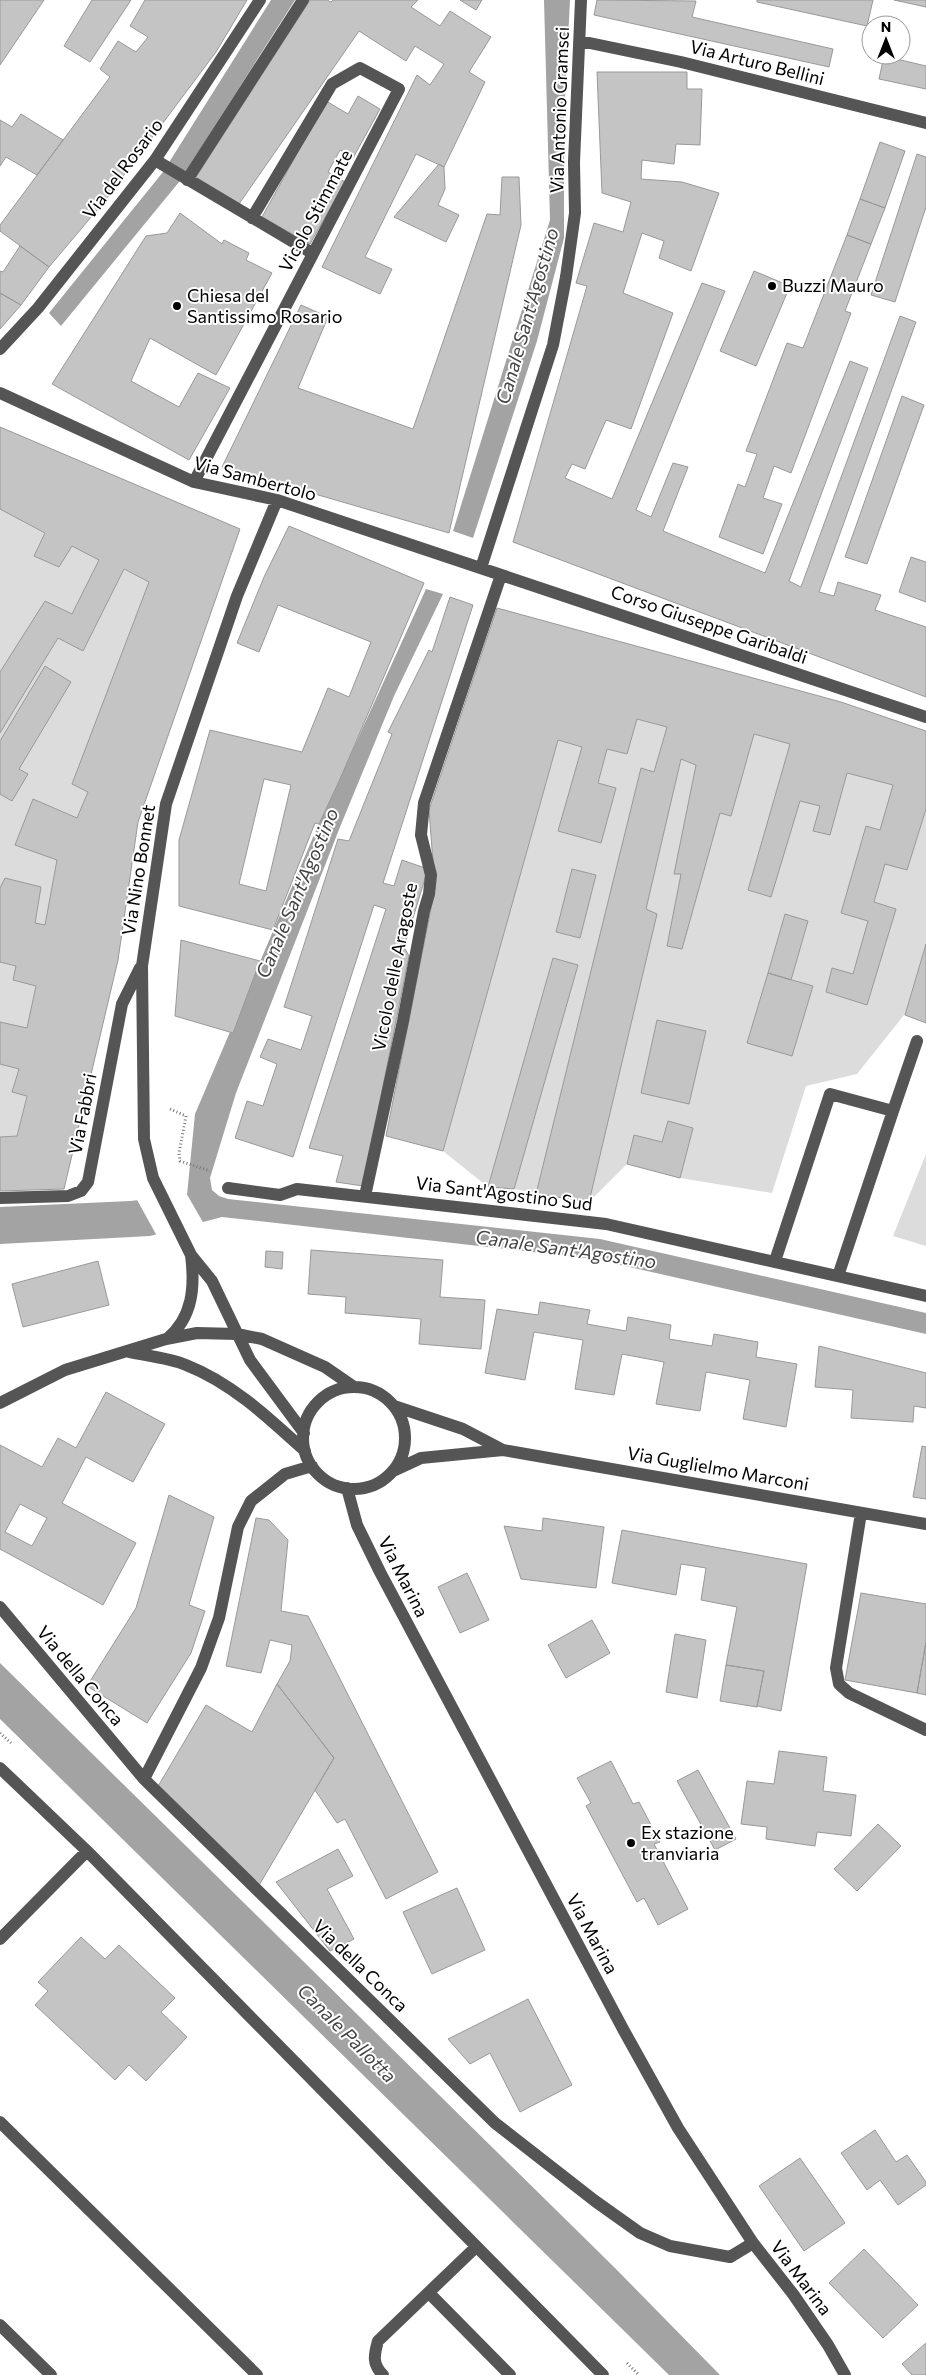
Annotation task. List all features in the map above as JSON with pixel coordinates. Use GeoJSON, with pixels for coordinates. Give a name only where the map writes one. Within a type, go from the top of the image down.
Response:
{"type":"FeatureCollection","features":[{"type":"Feature","properties":{"kind":"street","name":"Via del Rosario"},"geometry":{"type":"LineString","coordinates":[[0,349],[38,308],[161,163],[260,0]]}},
{"type":"Feature","properties":{"kind":"street"},"geometry":{"type":"LineString","coordinates":[[185,178],[303,0]]}},
{"type":"Feature","properties":{"kind":"street","name":"Via Antonio Gramsci"},"geometry":{"type":"LineString","coordinates":[[481,568],[553,345],[566,277],[575,213],[574,162],[581,0]]}},
{"type":"Feature","properties":{"kind":"street","name":"Via Arturo Bellini"},"geometry":{"type":"LineString","coordinates":[[580,40],[681,62],[926,123]]}},
{"type":"Feature","properties":{"kind":"street","name":"Vicolo Stimmate"},"geometry":{"type":"LineString","coordinates":[[194,482],[400,89],[360,68],[332,84],[252,218]]}},
{"type":"Feature","properties":{"kind":"street"},"geometry":{"type":"LineString","coordinates":[[161,163],[312,254]]}},
{"type":"Feature","properties":{"kind":"street","name":"Via Sambertolo"},"geometry":{"type":"LineString","coordinates":[[0,393],[194,482],[277,500],[481,568]]}},
{"type":"Feature","properties":{"kind":"street","name":"Via Nino Bonnet"},"geometry":{"type":"LineString","coordinates":[[277,500],[237,596],[166,804],[142,966],[144,1139],[153,1178],[192,1255],[212,1281],[250,1360],[304,1433]]}},
{"type":"Feature","properties":{"kind":"street","name":"Corso Giuseppe Garibaldi"},"geometry":{"type":"LineString","coordinates":[[481,568],[926,717]]}},
{"type":"Feature","properties":{"kind":"street","name":"Vicolo delle Aragoste"},"geometry":{"type":"LineString","coordinates":[[365,1196],[429,894],[431,875],[421,835],[424,803],[502,575]]}},
{"type":"Feature","properties":{"kind":"street","name":"Via Fabbri"},"geometry":{"type":"LineString","coordinates":[[0,1198],[68,1196],[81,1191],[88,1182],[122,1004],[142,966]]}},
{"type":"Feature","properties":{"kind":"street"},"geometry":{"type":"LineString","coordinates":[[838,1276],[916,1041]]}},
{"type":"Feature","properties":{"kind":"street"},"geometry":{"type":"LineString","coordinates":[[775,1261],[830,1094],[893,1111]]}},
{"type":"Feature","properties":{"kind":"street","name":"Via Sant'Agostino Sud"},"geometry":{"type":"LineString","coordinates":[[228,1188],[280,1195],[297,1189],[606,1224],[926,1296]]}},
{"type":"Feature","properties":{"kind":"street","name":"Via Nino Bonnet"},"geometry":{"type":"LineString","coordinates":[[166,1339],[177,1330],[192,1300],[194,1286],[192,1255]]}},
{"type":"Feature","properties":{"kind":"street"},"geometry":{"type":"LineString","coordinates":[[0,1403],[65,1370],[166,1339],[197,1333],[237,1334],[262,1339],[325,1367],[354,1387],[376,1392],[394,1406],[403,1421],[405,1438],[402,1456],[393,1471],[375,1484],[363,1488],[347,1488],[330,1482],[312,1466],[305,1451],[304,1433],[306,1422],[312,1410],[320,1400],[330,1393],[354,1387]]}},
{"type":"Feature","properties":{"kind":"street"},"geometry":{"type":"LineString","coordinates":[[127,1352],[184,1364],[223,1384],[266,1416],[305,1451]]}},
{"type":"Feature","properties":{"kind":"street","name":"Via Guglielmo Marconi"},"geometry":{"type":"LineString","coordinates":[[394,1406],[463,1428],[503,1450]]}},
{"type":"Feature","properties":{"kind":"street","name":"Via Guglielmo Marconi"},"geometry":{"type":"LineString","coordinates":[[393,1471],[421,1458],[503,1450],[926,1524]]}},
{"type":"Feature","properties":{"kind":"street"},"geometry":{"type":"LineString","coordinates":[[144,1779],[201,1668],[219,1618],[238,1527],[251,1501],[284,1474],[312,1466]]}},
{"type":"Feature","properties":{"kind":"street","name":"Via Marina"},"geometry":{"type":"LineString","coordinates":[[347,1488],[357,1525],[380,1572],[618,2020],[678,2128],[753,2243],[793,2294],[845,2375]]}},
{"type":"Feature","properties":{"kind":"street"},"geometry":{"type":"LineString","coordinates":[[861,1513],[836,1668],[839,1684],[849,1693],[926,1730]]}},
{"type":"Feature","properties":{"kind":"street","name":"Via della Conca"},"geometry":{"type":"LineString","coordinates":[[0,1607],[144,1779],[495,2123],[595,2202],[640,2233],[670,2246],[730,2257],[753,2243]]}},
{"type":"Feature","properties":{"kind":"street"},"geometry":{"type":"LineString","coordinates":[[0,1768],[87,1851],[603,2375]]}},
{"type":"Feature","properties":{"kind":"street"},"geometry":{"type":"LineString","coordinates":[[0,1939],[87,1851]]}},
{"type":"Feature","properties":{"kind":"street"},"geometry":{"type":"LineString","coordinates":[[0,2122],[257,2375]]}},
{"type":"Feature","properties":{"kind":"street"},"geometry":{"type":"LineString","coordinates":[[383,2375],[378,2370],[373,2356],[378,2341],[476,2247]]}},
{"type":"Feature","properties":{"kind":"street"},"geometry":{"type":"LineString","coordinates":[[429,2293],[510,2375]]}},
{"type":"Feature","properties":{"kind":"street"},"geometry":{"type":"LineString","coordinates":[[0,2325],[51,2375]]}},
{"type":"Feature","properties":{"kind":"path"},"geometry":{"type":"LineString","coordinates":[[167,1108],[186,1116],[180,1161],[215,1172]]}},
{"type":"Feature","properties":{"kind":"shaded area"},"geometry":{"type":"Polygon","coordinates":[[[0,508],[149,582],[17,1136],[0,1137],[0,508]]]}},
{"type":"Feature","properties":{"kind":"shaded area"},"geometry":{"type":"Polygon","coordinates":[[[637,719],[667,727],[754,734],[790,744],[926,796],[926,1023],[904,1015],[857,1074],[806,1086],[772,1193],[680,1178],[627,1164],[589,1202],[514,1189],[488,1187],[443,1151],[558,740],[637,719]]]}},
{"type":"Feature","properties":{"kind":"shaded area"},"geometry":{"type":"Polygon","coordinates":[[[926,1154],[926,1246],[893,1236],[926,1154]]]}},
{"type":"Feature","properties":{"kind":"water"},"geometry":{"type":"Polygon","coordinates":[[[271,0],[295,0],[179,182],[61,326],[49,313],[163,172],[271,0]]]}},
{"type":"Feature","properties":{"kind":"water","name":"Canale Sant'Agostino"},"geometry":{"type":"Polygon","coordinates":[[[544,0],[570,0],[564,119],[564,238],[537,341],[473,538],[453,531],[550,220],[544,0]]]}},
{"type":"Feature","properties":{"kind":"water","name":"Canale Sant'Agostino"},"geometry":{"type":"Polygon","coordinates":[[[426,589],[443,594],[394,696],[340,827],[236,1093],[210,1178],[212,1190],[219,1196],[228,1199],[600,1239],[926,1313],[926,1334],[594,1259],[222,1217],[150,1236],[0,1244],[0,1207],[130,1201],[187,1195],[195,1114],[317,828],[426,589]]]}},
{"type":"Feature","properties":{"kind":"water","name":"Canale Pallotta"},"geometry":{"type":"Polygon","coordinates":[[[0,1663],[615,2268],[720,2375],[669,2375],[0,1719],[0,1663]]]}},
{"type":"Feature","properties":{"kind":"pier"},"geometry":{"type":"Polygon","coordinates":[[[185,1191],[204,1224],[157,1236],[136,1198],[185,1193],[185,1191]]]}},
{"type":"Feature","properties":{"kind":"building"},"geometry":{"type":"Polygon","coordinates":[[[0,0],[44,0],[0,65],[0,0]]]}},
{"type":"Feature","properties":{"kind":"building"},"geometry":{"type":"Polygon","coordinates":[[[92,0],[131,0],[90,62],[64,46],[92,0]]]}},
{"type":"Feature","properties":{"kind":"building"},"geometry":{"type":"Polygon","coordinates":[[[145,0],[247,0],[216,52],[103,203],[49,267],[0,231],[0,225],[110,77],[100,69],[118,41],[136,52],[148,37],[130,26],[145,0]]]}},
{"type":"Feature","properties":{"kind":"building"},"geometry":{"type":"Polygon","coordinates":[[[310,0],[327,0],[331,2],[333,0],[418,0],[411,7],[440,26],[450,11],[491,37],[469,72],[485,82],[444,167],[416,154],[365,257],[392,269],[380,294],[322,267],[417,75],[430,85],[444,64],[415,46],[406,61],[359,31],[239,204],[196,177],[310,0]]]}},
{"type":"Feature","properties":{"kind":"building"},"geometry":{"type":"Polygon","coordinates":[[[460,0],[482,0],[476,10],[460,0]]]}},
{"type":"Feature","properties":{"kind":"building"},"geometry":{"type":"Polygon","coordinates":[[[597,0],[696,1],[692,17],[833,49],[829,67],[594,15],[597,0]]]}},
{"type":"Feature","properties":{"kind":"building"},"geometry":{"type":"Polygon","coordinates":[[[757,0],[873,0],[870,15],[861,15],[861,25],[757,2],[757,0]]]}},
{"type":"Feature","properties":{"kind":"building"},"geometry":{"type":"Polygon","coordinates":[[[894,0],[926,0],[926,7],[894,0]]]}},
{"type":"Feature","properties":{"kind":"building"},"geometry":{"type":"Polygon","coordinates":[[[911,62],[926,66],[926,89],[879,79],[882,65],[911,65],[911,62]]]}},
{"type":"Feature","properties":{"kind":"building"},"geometry":{"type":"Polygon","coordinates":[[[597,72],[687,72],[687,89],[702,89],[700,145],[676,144],[674,164],[642,160],[641,179],[682,182],[719,193],[691,271],[659,258],[664,241],[642,233],[623,293],[673,313],[631,429],[606,420],[585,469],[572,464],[565,478],[612,499],[702,283],[725,291],[636,510],[651,517],[673,463],[688,467],[663,531],[765,573],[850,361],[868,368],[789,581],[801,587],[900,316],[916,322],[819,592],[834,596],[838,582],[881,595],[875,610],[926,627],[926,697],[513,542],[587,286],[576,283],[594,223],[623,232],[631,202],[602,193],[597,72]]]}},
{"type":"Feature","properties":{"kind":"building"},"geometry":{"type":"Polygon","coordinates":[[[358,96],[380,109],[353,158],[340,150],[328,172],[345,182],[310,244],[262,217],[326,101],[348,114],[358,96]]]}},
{"type":"Feature","properties":{"kind":"building"},"geometry":{"type":"Polygon","coordinates":[[[21,114],[63,140],[37,175],[6,157],[0,166],[0,120],[12,127],[21,114]]]}},
{"type":"Feature","properties":{"kind":"building"},"geometry":{"type":"Polygon","coordinates":[[[880,142],[905,151],[885,208],[860,199],[880,142]]]}},
{"type":"Feature","properties":{"kind":"building"},"geometry":{"type":"Polygon","coordinates":[[[917,154],[926,157],[926,207],[895,302],[871,295],[917,154]]]}},
{"type":"Feature","properties":{"kind":"building"},"geometry":{"type":"Polygon","coordinates":[[[439,164],[444,167],[445,189],[438,205],[459,215],[446,242],[394,217],[439,164]]]}},
{"type":"Feature","properties":{"kind":"building"},"geometry":{"type":"Polygon","coordinates":[[[502,177],[519,177],[521,225],[449,533],[222,467],[301,305],[328,317],[298,388],[413,429],[487,214],[500,215],[502,177]]]}},
{"type":"Feature","properties":{"kind":"building"},"geometry":{"type":"Polygon","coordinates":[[[860,199],[885,208],[871,244],[847,235],[860,199]]]}},
{"type":"Feature","properties":{"kind":"building","name":"Chiesa del Santissimo Rosario"},"geometry":{"type":"Polygon","coordinates":[[[180,213],[222,244],[224,240],[249,253],[246,260],[272,273],[216,375],[150,338],[131,381],[179,407],[198,373],[230,388],[189,460],[52,384],[146,236],[167,233],[180,213]]]}},
{"type":"Feature","properties":{"kind":"building"},"geometry":{"type":"Polygon","coordinates":[[[847,235],[871,244],[845,311],[851,313],[791,473],[774,466],[763,498],[782,504],[763,554],[719,537],[738,484],[745,487],[757,454],[746,451],[787,343],[803,348],[847,235]]]}},
{"type":"Feature","properties":{"kind":"building"},"geometry":{"type":"Polygon","coordinates":[[[20,246],[49,267],[21,305],[0,293],[0,271],[3,272],[20,246]]]}},
{"type":"Feature","properties":{"kind":"building"},"geometry":{"type":"Polygon","coordinates":[[[754,271],[790,286],[756,366],[720,351],[754,271]]]}},
{"type":"Feature","properties":{"kind":"building"},"geometry":{"type":"Polygon","coordinates":[[[0,293],[21,305],[0,329],[0,293]]]}},
{"type":"Feature","properties":{"kind":"building"},"geometry":{"type":"Polygon","coordinates":[[[902,396],[924,405],[867,564],[845,557],[902,396]]]}},
{"type":"Feature","properties":{"kind":"building"},"geometry":{"type":"Polygon","coordinates":[[[0,427],[240,529],[138,822],[118,960],[64,1189],[0,1191],[0,1137],[17,1136],[27,1096],[12,1092],[19,1069],[0,1064],[0,1022],[27,1028],[36,986],[13,980],[16,966],[0,962],[0,888],[5,878],[41,887],[35,923],[45,925],[57,860],[15,845],[33,799],[77,818],[88,792],[72,784],[149,582],[124,569],[83,651],[58,638],[0,733],[0,672],[45,601],[72,614],[99,560],[72,546],[59,567],[34,556],[45,533],[0,509],[0,427]]]}},
{"type":"Feature","properties":{"kind":"building"},"geometry":{"type":"Polygon","coordinates":[[[289,526],[424,583],[340,779],[319,824],[315,823],[273,930],[179,906],[179,840],[210,730],[302,752],[328,688],[349,697],[371,642],[278,605],[259,652],[237,643],[264,577],[289,526]],[[264,779],[239,884],[266,891],[291,785],[264,779]]]}},
{"type":"Feature","properties":{"kind":"building"},"geometry":{"type":"Polygon","coordinates":[[[911,557],[926,562],[926,602],[899,592],[911,557]]]}},
{"type":"Feature","properties":{"kind":"building"},"geometry":{"type":"Polygon","coordinates":[[[450,597],[473,605],[383,883],[394,886],[402,860],[428,869],[404,947],[409,956],[363,1186],[336,1182],[343,1156],[309,1148],[386,909],[374,905],[293,1157],[235,1138],[247,1101],[263,1106],[277,1064],[260,1057],[268,1039],[301,1050],[312,1016],[284,1007],[338,839],[349,841],[392,734],[388,732],[429,650],[432,652],[450,597]]]}},
{"type":"Feature","properties":{"kind":"building"},"geometry":{"type":"Polygon","coordinates":[[[497,608],[841,702],[926,731],[926,809],[907,870],[885,864],[874,902],[896,909],[867,1005],[826,992],[832,968],[853,974],[868,921],[841,913],[866,826],[880,830],[893,785],[847,773],[830,835],[813,831],[820,806],[800,801],[771,897],[748,890],[790,744],[754,734],[731,816],[720,813],[682,949],[667,946],[681,874],[674,874],[696,765],[681,759],[646,909],[657,914],[589,1202],[536,1194],[641,768],[654,772],[667,727],[637,719],[627,754],[607,749],[598,783],[616,788],[601,843],[558,831],[582,747],[558,740],[443,1151],[386,1136],[435,888],[429,810],[497,608]]]}},
{"type":"Feature","properties":{"kind":"building"},"geometry":{"type":"Polygon","coordinates":[[[45,666],[71,682],[19,769],[28,774],[12,801],[0,794],[0,741],[45,666]]]}},
{"type":"Feature","properties":{"kind":"building"},"geometry":{"type":"Polygon","coordinates":[[[572,869],[596,875],[580,938],[556,932],[572,869]]]}},
{"type":"Feature","properties":{"kind":"building"},"geometry":{"type":"Polygon","coordinates":[[[785,914],[808,921],[791,980],[768,973],[785,914]]]}},
{"type":"Feature","properties":{"kind":"building"},"geometry":{"type":"Polygon","coordinates":[[[181,940],[260,961],[233,1033],[175,1016],[181,940]]]}},
{"type":"Feature","properties":{"kind":"building"},"geometry":{"type":"Polygon","coordinates":[[[926,944],[926,1023],[905,1015],[926,944]]]}},
{"type":"Feature","properties":{"kind":"building"},"geometry":{"type":"Polygon","coordinates":[[[553,958],[578,965],[514,1189],[488,1187],[553,958]]]}},
{"type":"Feature","properties":{"kind":"building"},"geometry":{"type":"Polygon","coordinates":[[[768,973],[813,986],[792,1056],[747,1043],[768,973]]]}},
{"type":"Feature","properties":{"kind":"building"},"geometry":{"type":"Polygon","coordinates":[[[657,1020],[706,1031],[689,1104],[641,1093],[657,1020]]]}},
{"type":"Feature","properties":{"kind":"building"},"geometry":{"type":"Polygon","coordinates":[[[668,1121],[693,1128],[680,1178],[627,1164],[634,1135],[662,1142],[668,1121]]]}},
{"type":"Feature","properties":{"kind":"building"},"geometry":{"type":"Polygon","coordinates":[[[311,1250],[443,1260],[440,1297],[485,1300],[481,1349],[419,1344],[421,1319],[345,1313],[346,1297],[308,1294],[311,1250]]]}},
{"type":"Feature","properties":{"kind":"building"},"geometry":{"type":"Polygon","coordinates":[[[266,1251],[283,1252],[282,1269],[265,1267],[266,1251]]]}},
{"type":"Feature","properties":{"kind":"building"},"geometry":{"type":"Polygon","coordinates":[[[98,1261],[109,1305],[23,1327],[12,1284],[98,1261]]]}},
{"type":"Feature","properties":{"kind":"building"},"geometry":{"type":"Polygon","coordinates":[[[540,1302],[590,1310],[587,1324],[626,1331],[628,1317],[671,1325],[669,1339],[712,1346],[714,1334],[758,1342],[756,1357],[797,1364],[786,1427],[743,1419],[750,1380],[706,1372],[700,1411],[656,1404],[664,1362],[622,1354],[614,1395],[575,1389],[583,1340],[534,1332],[525,1380],[485,1373],[497,1309],[538,1315],[540,1302]]]}},
{"type":"Feature","properties":{"kind":"building"},"geometry":{"type":"Polygon","coordinates":[[[819,1346],[926,1373],[926,1408],[914,1406],[913,1422],[851,1418],[853,1390],[815,1387],[819,1346]]]}},
{"type":"Feature","properties":{"kind":"building"},"geometry":{"type":"Polygon","coordinates":[[[106,1392],[165,1424],[133,1482],[86,1457],[62,1503],[136,1543],[103,1605],[0,1549],[0,1445],[42,1467],[58,1438],[76,1448],[106,1392]],[[20,1504],[5,1532],[32,1546],[47,1518],[20,1504]]]}},
{"type":"Feature","properties":{"kind":"building"},"geometry":{"type":"Polygon","coordinates":[[[922,1446],[926,1447],[926,1499],[913,1497],[922,1446]]]}},
{"type":"Feature","properties":{"kind":"building"},"geometry":{"type":"Polygon","coordinates":[[[169,1495],[214,1517],[189,1605],[205,1611],[191,1653],[147,1723],[87,1686],[136,1608],[169,1495]]]}},
{"type":"Feature","properties":{"kind":"building"},"geometry":{"type":"Polygon","coordinates":[[[256,1518],[269,1520],[288,1540],[281,1611],[308,1616],[438,1872],[386,1899],[345,1819],[337,1823],[315,1790],[334,1758],[277,1684],[290,1661],[292,1645],[270,1640],[261,1673],[226,1666],[256,1518]]]}},
{"type":"Feature","properties":{"kind":"building"},"geometry":{"type":"Polygon","coordinates":[[[543,1518],[604,1527],[596,1588],[521,1579],[504,1526],[542,1531],[543,1518]]]}},
{"type":"Feature","properties":{"kind":"building"},"geometry":{"type":"Polygon","coordinates":[[[622,1530],[807,1564],[781,1711],[757,1706],[764,1671],[726,1665],[737,1607],[701,1600],[706,1568],[681,1564],[676,1595],[612,1583],[622,1530]]]}},
{"type":"Feature","properties":{"kind":"building"},"geometry":{"type":"Polygon","coordinates":[[[467,1573],[489,1620],[460,1633],[438,1587],[467,1573]]]}},
{"type":"Feature","properties":{"kind":"building"},"geometry":{"type":"Polygon","coordinates":[[[861,1593],[926,1604],[926,1642],[917,1693],[845,1680],[861,1593]]]}},
{"type":"Feature","properties":{"kind":"building"},"geometry":{"type":"Polygon","coordinates":[[[592,1620],[610,1653],[566,1678],[548,1645],[592,1620]]]}},
{"type":"Feature","properties":{"kind":"building"},"geometry":{"type":"Polygon","coordinates":[[[675,1634],[706,1640],[697,1698],[666,1692],[675,1634]]]}},
{"type":"Feature","properties":{"kind":"building"},"geometry":{"type":"Polygon","coordinates":[[[926,1642],[926,1695],[917,1693],[926,1642]]]}},
{"type":"Feature","properties":{"kind":"building"},"geometry":{"type":"Polygon","coordinates":[[[726,1665],[764,1671],[757,1707],[720,1701],[726,1665]]]}},
{"type":"Feature","properties":{"kind":"building"},"geometry":{"type":"Polygon","coordinates":[[[277,1684],[334,1758],[258,1887],[157,1788],[206,1705],[252,1732],[277,1684]]]}},
{"type":"Feature","properties":{"kind":"building"},"geometry":{"type":"Polygon","coordinates":[[[779,1751],[827,1757],[823,1791],[856,1795],[851,1836],[817,1832],[815,1846],[766,1839],[767,1827],[741,1824],[747,1781],[774,1784],[779,1751]]]}},
{"type":"Feature","properties":{"kind":"building","name":"Ex stazione tranviaria"},"geometry":{"type":"Polygon","coordinates":[[[611,1761],[633,1804],[639,1802],[660,1842],[654,1844],[688,1909],[658,1925],[644,1898],[637,1902],[586,1806],[591,1803],[577,1778],[611,1761]]]}},
{"type":"Feature","properties":{"kind":"building"},"geometry":{"type":"Polygon","coordinates":[[[698,1770],[736,1839],[715,1850],[677,1781],[698,1770]]]}},
{"type":"Feature","properties":{"kind":"building"},"geometry":{"type":"Polygon","coordinates":[[[878,1824],[901,1846],[857,1891],[834,1869],[878,1824]]]}},
{"type":"Feature","properties":{"kind":"building"},"geometry":{"type":"Polygon","coordinates":[[[338,1849],[353,1876],[327,1889],[354,1939],[330,1951],[276,1882],[338,1849]]]}},
{"type":"Feature","properties":{"kind":"building"},"geometry":{"type":"Polygon","coordinates":[[[457,1888],[485,1950],[432,1974],[403,1912],[457,1888]]]}},
{"type":"Feature","properties":{"kind":"building"},"geometry":{"type":"Polygon","coordinates":[[[81,1937],[105,1959],[119,1945],[175,1998],[161,2012],[187,2037],[146,2081],[129,2065],[115,2080],[35,2005],[48,1991],[38,1982],[81,1937]]]}},
{"type":"Feature","properties":{"kind":"building"},"geometry":{"type":"Polygon","coordinates":[[[528,1999],[572,2085],[520,2112],[490,2053],[470,2064],[448,2039],[528,1999]]]}},
{"type":"Feature","properties":{"kind":"building"},"geometry":{"type":"Polygon","coordinates":[[[875,2130],[896,2162],[907,2155],[926,2182],[926,2185],[898,2205],[880,2180],[867,2190],[841,2153],[875,2130]]]}},
{"type":"Feature","properties":{"kind":"building"},"geometry":{"type":"Polygon","coordinates":[[[800,2158],[845,2223],[804,2251],[759,2186],[800,2158]]]}},
{"type":"Feature","properties":{"kind":"building"},"geometry":{"type":"Polygon","coordinates":[[[864,2249],[918,2305],[883,2338],[829,2283],[864,2249]]]}},
{"type":"Feature","properties":{"kind":"building"},"geometry":{"type":"Polygon","coordinates":[[[926,2343],[926,2375],[912,2375],[902,2364],[926,2343]]]}},
{"type":"Feature","properties":{"kind":"place","name":"Buzzi Mauro"},"geometry":{"type":"Point","coordinates":[772,286]}},
{"type":"Feature","properties":{"kind":"place","name":"Chiesa del Santissimo Rosario"},"geometry":{"type":"Point","coordinates":[177,306]}},
{"type":"Feature","properties":{"kind":"place","name":"Ex stazione tranviaria"},"geometry":{"type":"Point","coordinates":[631,1843]}}]}
